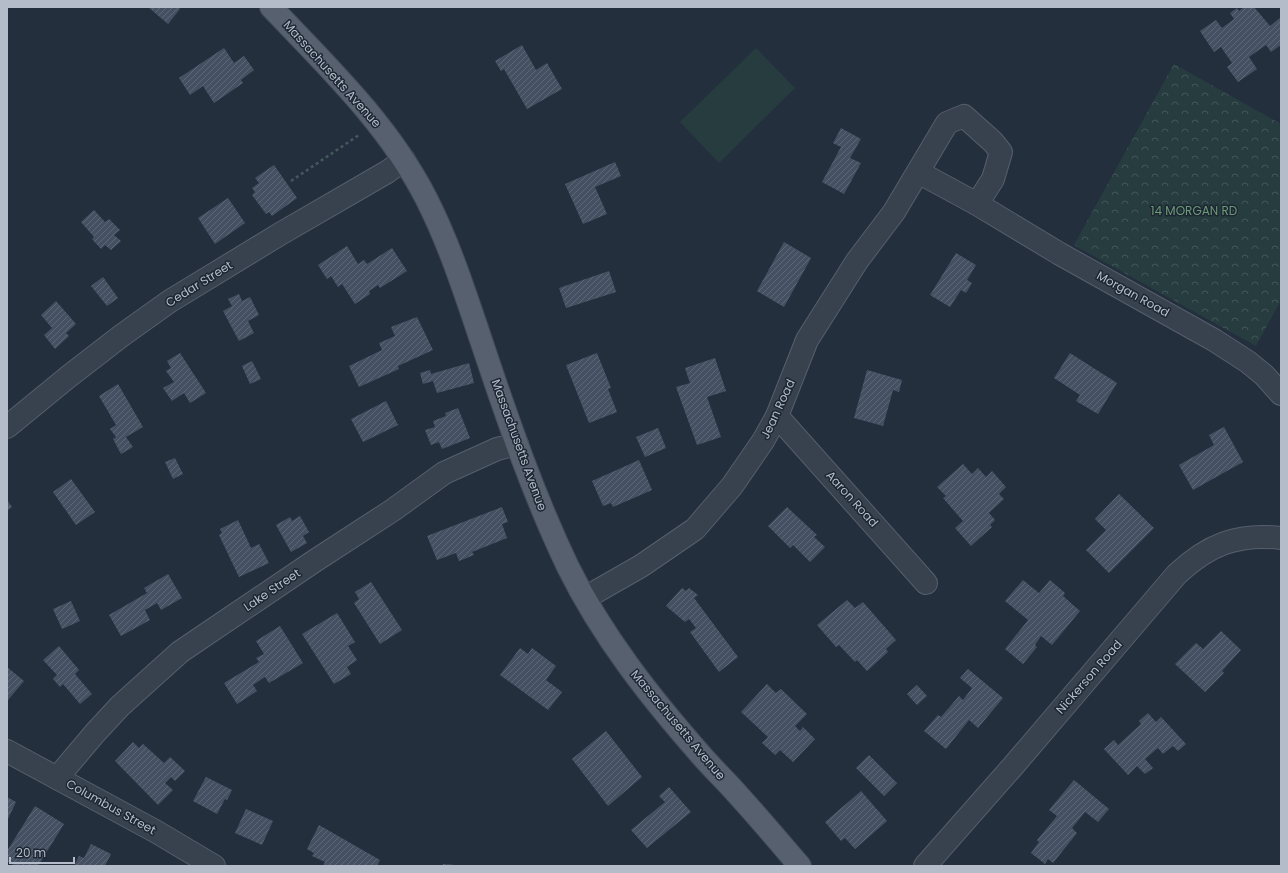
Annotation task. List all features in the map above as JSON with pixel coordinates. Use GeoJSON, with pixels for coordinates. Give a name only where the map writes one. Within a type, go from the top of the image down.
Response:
{"type":"FeatureCollection","features":[{"type":"Feature","properties":{"kind":"main road","name":"Massachusetts Avenue"},"geometry":{"type":"LineString","coordinates":[[271,7],[371,114],[404,160],[425,196],[441,229],[538,502],[569,568],[612,643],[634,674],[702,756],[800,866]]}},
{"type":"Feature","properties":{"kind":"street","name":"Jean Road"},"geometry":{"type":"LineString","coordinates":[[585,598],[641,566],[695,529],[732,486],[763,441],[777,416],[807,340],[857,261],[894,212],[948,123],[964,116],[993,142],[1000,152],[993,179],[977,204]]}},
{"type":"Feature","properties":{"kind":"street","name":"Cedar Street"},"geometry":{"type":"LineString","coordinates":[[7,427],[121,336],[170,302],[280,234],[387,172],[404,160]]}},
{"type":"Feature","properties":{"kind":"street"},"geometry":{"type":"LineString","coordinates":[[918,172],[977,204]]}},
{"type":"Feature","properties":{"kind":"street","name":"Morgan Road"},"geometry":{"type":"LineString","coordinates":[[977,204],[1060,254],[1214,340],[1253,366],[1264,375],[1281,394]]}},
{"type":"Feature","properties":{"kind":"street","name":"Aaron Road"},"geometry":{"type":"LineString","coordinates":[[777,416],[926,583]]}},
{"type":"Feature","properties":{"kind":"street","name":"Lake Street"},"geometry":{"type":"LineString","coordinates":[[58,778],[95,733],[120,706],[180,652],[393,510],[444,473],[497,449],[517,444]]}},
{"type":"Feature","properties":{"kind":"street","name":"Nickerson Road"},"geometry":{"type":"LineString","coordinates":[[925,866],[1020,759],[1177,574],[1192,560],[1211,548],[1229,541],[1248,537],[1269,536],[1281,538]]}},
{"type":"Feature","properties":{"kind":"street","name":"Columbus Street"},"geometry":{"type":"LineString","coordinates":[[7,750],[155,831],[214,866]]}},
{"type":"Feature","properties":{"kind":"path"},"geometry":{"type":"LineString","coordinates":[[291,181],[359,135]]}},
{"type":"Feature","properties":{"kind":"green space"},"geometry":{"type":"Polygon","coordinates":[[[756,48],[795,88],[719,163],[680,122],[756,48]]]}},
{"type":"Feature","properties":{"kind":"green space","name":"14 MORGAN RD"},"geometry":{"type":"Polygon","coordinates":[[[1174,64],[1281,124],[1281,300],[1256,346],[1074,245],[1174,64]]]}},
{"type":"Feature","properties":{"kind":"building"},"geometry":{"type":"Polygon","coordinates":[[[148,7],[179,7],[180,9],[168,24],[148,7]]]}},
{"type":"Feature","properties":{"kind":"building"},"geometry":{"type":"Polygon","coordinates":[[[1244,7],[1254,7],[1270,26],[1281,17],[1281,45],[1271,52],[1266,45],[1249,57],[1257,69],[1238,82],[1227,67],[1232,63],[1221,47],[1214,52],[1200,31],[1216,20],[1222,28],[1234,19],[1230,13],[1237,8],[1239,11],[1244,7]]]}},
{"type":"Feature","properties":{"kind":"building"},"geometry":{"type":"Polygon","coordinates":[[[522,45],[536,70],[547,63],[562,89],[527,109],[504,69],[501,71],[495,61],[522,45]]]}},
{"type":"Feature","properties":{"kind":"building"},"geometry":{"type":"Polygon","coordinates":[[[224,48],[234,63],[244,56],[254,70],[241,80],[243,83],[214,103],[203,86],[190,95],[179,78],[224,48]]]}},
{"type":"Feature","properties":{"kind":"building"},"geometry":{"type":"Polygon","coordinates":[[[841,128],[861,139],[850,158],[861,163],[844,194],[822,182],[841,147],[833,143],[841,128]]]}},
{"type":"Feature","properties":{"kind":"building"},"geometry":{"type":"Polygon","coordinates":[[[615,162],[621,176],[595,187],[607,214],[583,224],[565,184],[615,162]]]}},
{"type":"Feature","properties":{"kind":"building"},"geometry":{"type":"Polygon","coordinates":[[[274,165],[297,198],[272,216],[269,212],[266,214],[252,195],[255,192],[252,188],[259,183],[255,178],[274,165]]]}},
{"type":"Feature","properties":{"kind":"building"},"geometry":{"type":"Polygon","coordinates":[[[228,198],[245,223],[215,244],[198,218],[228,198]]]}},
{"type":"Feature","properties":{"kind":"building"},"geometry":{"type":"Polygon","coordinates":[[[94,210],[105,222],[109,219],[120,230],[114,235],[121,241],[111,250],[105,245],[101,249],[92,239],[94,237],[81,222],[94,210]]]}},
{"type":"Feature","properties":{"kind":"building"},"geometry":{"type":"Polygon","coordinates":[[[784,242],[811,258],[784,307],[757,291],[784,242]]]}},
{"type":"Feature","properties":{"kind":"building"},"geometry":{"type":"Polygon","coordinates":[[[347,246],[358,264],[364,260],[367,264],[392,248],[407,271],[380,288],[378,285],[369,291],[370,294],[355,304],[342,284],[338,287],[331,276],[327,279],[318,265],[347,246]]]}},
{"type":"Feature","properties":{"kind":"building"},"geometry":{"type":"Polygon","coordinates":[[[956,253],[976,265],[967,280],[972,283],[966,293],[961,290],[950,307],[930,295],[956,253]]]}},
{"type":"Feature","properties":{"kind":"building"},"geometry":{"type":"Polygon","coordinates":[[[609,271],[616,292],[566,308],[559,288],[609,271]]]}},
{"type":"Feature","properties":{"kind":"building"},"geometry":{"type":"Polygon","coordinates":[[[103,277],[118,298],[107,306],[91,286],[103,277]]]}},
{"type":"Feature","properties":{"kind":"building"},"geometry":{"type":"Polygon","coordinates":[[[239,294],[242,301],[250,297],[259,315],[248,321],[254,333],[239,341],[223,311],[232,306],[228,299],[239,294]]]}},
{"type":"Feature","properties":{"kind":"building"},"geometry":{"type":"Polygon","coordinates":[[[56,301],[76,324],[66,333],[69,336],[55,349],[44,335],[52,328],[41,315],[56,301]]]}},
{"type":"Feature","properties":{"kind":"building"},"geometry":{"type":"Polygon","coordinates":[[[417,317],[433,350],[398,366],[399,369],[359,387],[349,366],[382,350],[379,343],[395,336],[391,327],[417,317]]]}},
{"type":"Feature","properties":{"kind":"building"},"geometry":{"type":"Polygon","coordinates":[[[180,353],[206,393],[190,403],[184,393],[172,401],[163,388],[174,382],[166,371],[171,368],[167,361],[180,353]]]}},
{"type":"Feature","properties":{"kind":"building"},"geometry":{"type":"Polygon","coordinates":[[[597,353],[611,388],[608,389],[617,412],[589,423],[566,365],[597,353]]]}},
{"type":"Feature","properties":{"kind":"building"},"geometry":{"type":"Polygon","coordinates":[[[1070,353],[1117,383],[1098,414],[1076,401],[1080,395],[1054,378],[1070,353]]]}},
{"type":"Feature","properties":{"kind":"building"},"geometry":{"type":"Polygon","coordinates":[[[715,358],[726,391],[707,397],[721,437],[697,445],[676,387],[690,383],[685,368],[715,358]]]}},
{"type":"Feature","properties":{"kind":"building"},"geometry":{"type":"Polygon","coordinates":[[[252,361],[261,379],[250,384],[242,366],[252,361]]]}},
{"type":"Feature","properties":{"kind":"building"},"geometry":{"type":"Polygon","coordinates":[[[469,363],[474,383],[437,393],[433,381],[423,384],[420,373],[430,370],[431,374],[469,363]]]}},
{"type":"Feature","properties":{"kind":"building"},"geometry":{"type":"Polygon","coordinates":[[[867,370],[902,380],[899,392],[893,390],[883,426],[854,418],[867,370]]]}},
{"type":"Feature","properties":{"kind":"building"},"geometry":{"type":"Polygon","coordinates":[[[118,384],[143,427],[126,437],[133,447],[121,454],[113,439],[116,437],[110,429],[116,425],[99,396],[118,384]]]}},
{"type":"Feature","properties":{"kind":"building"},"geometry":{"type":"Polygon","coordinates":[[[386,401],[398,425],[363,442],[351,419],[386,401]]]}},
{"type":"Feature","properties":{"kind":"building"},"geometry":{"type":"Polygon","coordinates":[[[458,408],[470,438],[442,449],[439,442],[431,445],[425,430],[435,427],[433,421],[446,416],[445,413],[458,408]]]}},
{"type":"Feature","properties":{"kind":"building"},"geometry":{"type":"Polygon","coordinates":[[[1224,427],[1243,462],[1193,490],[1179,465],[1214,445],[1209,435],[1224,427]]]}},
{"type":"Feature","properties":{"kind":"building"},"geometry":{"type":"Polygon","coordinates":[[[658,428],[666,448],[645,457],[636,437],[658,428]]]}},
{"type":"Feature","properties":{"kind":"building"},"geometry":{"type":"Polygon","coordinates":[[[175,458],[183,474],[173,479],[165,462],[175,458]]]}},
{"type":"Feature","properties":{"kind":"building"},"geometry":{"type":"Polygon","coordinates":[[[639,460],[652,490],[613,507],[611,503],[603,506],[592,481],[639,460]]]}},
{"type":"Feature","properties":{"kind":"building"},"geometry":{"type":"Polygon","coordinates":[[[963,464],[972,474],[978,468],[986,477],[992,471],[1006,487],[999,494],[1004,499],[989,513],[995,520],[990,525],[992,527],[971,546],[955,528],[963,521],[943,498],[946,496],[937,487],[963,464]]]}},
{"type":"Feature","properties":{"kind":"building"},"geometry":{"type":"Polygon","coordinates":[[[71,479],[95,512],[76,525],[53,492],[71,479]]]}},
{"type":"Feature","properties":{"kind":"building"},"geometry":{"type":"Polygon","coordinates":[[[1119,494],[1154,528],[1109,573],[1086,550],[1106,530],[1095,519],[1119,494]]]}},
{"type":"Feature","properties":{"kind":"building"},"geometry":{"type":"Polygon","coordinates":[[[7,500],[12,507],[7,511],[7,500]]]}},
{"type":"Feature","properties":{"kind":"building"},"geometry":{"type":"Polygon","coordinates":[[[502,507],[508,522],[502,524],[507,538],[472,552],[474,555],[459,561],[456,553],[437,560],[427,536],[502,507]]]}},
{"type":"Feature","properties":{"kind":"building"},"geometry":{"type":"Polygon","coordinates":[[[787,507],[817,535],[814,537],[825,547],[810,562],[793,545],[790,548],[768,526],[787,507]]]}},
{"type":"Feature","properties":{"kind":"building"},"geometry":{"type":"Polygon","coordinates":[[[300,516],[309,532],[303,536],[307,543],[291,552],[276,525],[290,517],[292,521],[300,516]]]}},
{"type":"Feature","properties":{"kind":"building"},"geometry":{"type":"Polygon","coordinates":[[[238,520],[251,548],[259,544],[269,563],[239,577],[219,535],[222,533],[220,529],[238,520]]]}},
{"type":"Feature","properties":{"kind":"building"},"geometry":{"type":"Polygon","coordinates":[[[168,574],[182,598],[161,610],[157,603],[145,610],[150,620],[121,636],[109,615],[147,593],[144,588],[168,574]]]}},
{"type":"Feature","properties":{"kind":"building"},"geometry":{"type":"Polygon","coordinates":[[[1023,580],[1039,593],[1050,580],[1065,593],[1063,596],[1080,611],[1052,645],[1041,636],[1035,645],[1037,647],[1023,664],[1005,649],[1028,620],[1005,601],[1023,580]]]}},
{"type":"Feature","properties":{"kind":"building"},"geometry":{"type":"Polygon","coordinates":[[[371,582],[402,630],[380,644],[354,603],[359,599],[355,592],[371,582]]]}},
{"type":"Feature","properties":{"kind":"building"},"geometry":{"type":"Polygon","coordinates":[[[682,588],[686,591],[689,588],[698,595],[694,598],[738,657],[719,672],[690,632],[696,628],[689,619],[685,622],[666,606],[682,588]]]}},
{"type":"Feature","properties":{"kind":"building"},"geometry":{"type":"Polygon","coordinates":[[[847,600],[855,608],[863,602],[896,640],[886,649],[888,652],[867,671],[857,660],[855,662],[839,645],[836,647],[817,625],[847,600]]]}},
{"type":"Feature","properties":{"kind":"building"},"geometry":{"type":"Polygon","coordinates":[[[71,601],[80,621],[62,629],[53,609],[71,601]]]}},
{"type":"Feature","properties":{"kind":"building"},"geometry":{"type":"Polygon","coordinates":[[[337,613],[355,642],[348,646],[357,660],[347,667],[351,674],[334,684],[302,634],[337,613]]]}},
{"type":"Feature","properties":{"kind":"building"},"geometry":{"type":"Polygon","coordinates":[[[280,626],[303,663],[269,683],[265,677],[253,685],[257,691],[237,704],[224,683],[259,662],[256,658],[264,654],[256,641],[280,626]]]}},
{"type":"Feature","properties":{"kind":"building"},"geometry":{"type":"Polygon","coordinates":[[[1221,631],[1241,650],[1222,671],[1224,673],[1205,692],[1175,664],[1196,643],[1203,649],[1221,631]]]}},
{"type":"Feature","properties":{"kind":"building"},"geometry":{"type":"Polygon","coordinates":[[[59,646],[79,670],[75,674],[92,694],[80,704],[63,684],[60,687],[53,679],[57,675],[43,660],[59,646]]]}},
{"type":"Feature","properties":{"kind":"building"},"geometry":{"type":"Polygon","coordinates":[[[520,648],[528,654],[532,648],[556,666],[546,680],[562,692],[548,710],[500,675],[520,648]]]}},
{"type":"Feature","properties":{"kind":"building"},"geometry":{"type":"Polygon","coordinates":[[[7,667],[24,681],[8,700],[7,699],[7,667]]]}},
{"type":"Feature","properties":{"kind":"building"},"geometry":{"type":"Polygon","coordinates":[[[968,669],[1003,698],[978,728],[969,720],[946,749],[924,731],[938,715],[941,717],[959,696],[963,700],[972,688],[960,678],[968,669]]]}},
{"type":"Feature","properties":{"kind":"building"},"geometry":{"type":"Polygon","coordinates":[[[767,684],[776,693],[781,689],[807,714],[795,726],[800,731],[803,727],[815,739],[793,762],[780,750],[775,755],[762,743],[768,737],[741,712],[767,684]]]}},
{"type":"Feature","properties":{"kind":"building"},"geometry":{"type":"Polygon","coordinates":[[[917,685],[927,696],[917,705],[907,694],[917,685]]]}},
{"type":"Feature","properties":{"kind":"building"},"geometry":{"type":"Polygon","coordinates":[[[1148,713],[1156,722],[1161,717],[1186,744],[1178,751],[1173,746],[1163,754],[1158,748],[1145,759],[1153,768],[1145,774],[1137,766],[1128,775],[1104,749],[1114,740],[1118,745],[1141,724],[1139,721],[1148,713]]]}},
{"type":"Feature","properties":{"kind":"building"},"geometry":{"type":"Polygon","coordinates":[[[606,731],[642,777],[608,806],[572,759],[606,731]]]}},
{"type":"Feature","properties":{"kind":"building"},"geometry":{"type":"Polygon","coordinates":[[[133,742],[139,748],[143,744],[164,763],[170,757],[185,771],[175,781],[171,777],[165,783],[173,790],[158,805],[115,761],[133,742]]]}},
{"type":"Feature","properties":{"kind":"building"},"geometry":{"type":"Polygon","coordinates":[[[869,755],[897,783],[884,796],[856,768],[869,755]]]}},
{"type":"Feature","properties":{"kind":"building"},"geometry":{"type":"Polygon","coordinates":[[[206,777],[232,790],[217,814],[193,801],[206,777]]]}},
{"type":"Feature","properties":{"kind":"building"},"geometry":{"type":"Polygon","coordinates":[[[1074,780],[1109,809],[1098,822],[1085,812],[1072,828],[1077,833],[1053,863],[1048,859],[1045,864],[1031,853],[1039,842],[1037,840],[1057,816],[1049,810],[1074,780]]]}},
{"type":"Feature","properties":{"kind":"building"},"geometry":{"type":"Polygon","coordinates":[[[669,787],[691,812],[647,848],[631,830],[665,802],[659,796],[669,787]]]}},
{"type":"Feature","properties":{"kind":"building"},"geometry":{"type":"Polygon","coordinates":[[[861,791],[887,821],[855,849],[845,838],[841,841],[825,822],[861,791]]]}},
{"type":"Feature","properties":{"kind":"building"},"geometry":{"type":"Polygon","coordinates":[[[7,797],[16,802],[7,821],[7,797]]]}},
{"type":"Feature","properties":{"kind":"building"},"geometry":{"type":"Polygon","coordinates":[[[35,806],[64,824],[38,866],[15,866],[7,861],[7,851],[35,806]]]}},
{"type":"Feature","properties":{"kind":"building"},"geometry":{"type":"Polygon","coordinates":[[[246,809],[273,821],[262,845],[235,833],[246,809]]]}},
{"type":"Feature","properties":{"kind":"building"},"geometry":{"type":"Polygon","coordinates":[[[319,825],[380,860],[377,866],[323,866],[325,862],[312,856],[314,853],[307,849],[319,825]]]}},
{"type":"Feature","properties":{"kind":"building"},"geometry":{"type":"Polygon","coordinates":[[[91,844],[111,854],[105,866],[74,866],[79,856],[84,858],[91,844]]]}},
{"type":"Feature","properties":{"kind":"building"},"geometry":{"type":"Polygon","coordinates":[[[443,864],[456,865],[456,866],[443,866],[443,864]]]}}]}
